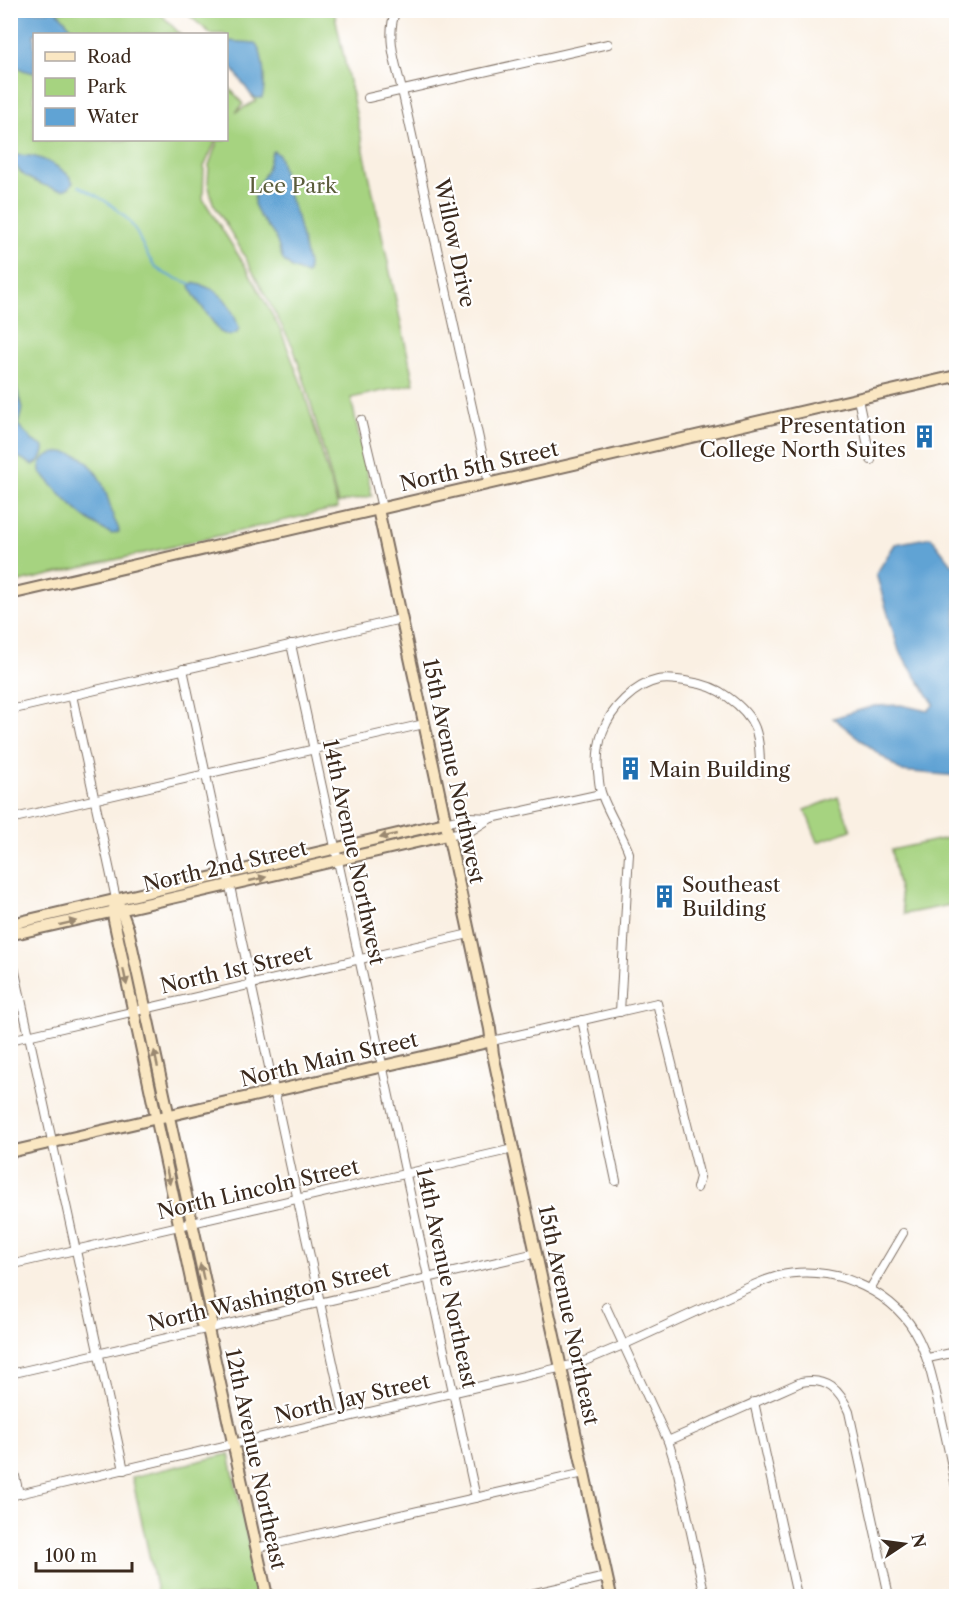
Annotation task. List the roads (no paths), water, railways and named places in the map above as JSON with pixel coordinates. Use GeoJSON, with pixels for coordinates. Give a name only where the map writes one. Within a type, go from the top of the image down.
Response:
{"type":"FeatureCollection","features":[{"type":"Feature","properties":{"kind":"street","name":"Willow Drive"},"geometry":{"type":"LineString","coordinates":[[396,10],[391,30],[392,48],[489,484]]}},
{"type":"Feature","properties":{"kind":"street"},"geometry":{"type":"LineString","coordinates":[[368,98],[608,44]]}},
{"type":"Feature","properties":{"kind":"street","name":"North 5th Street"},"geometry":{"type":"LineString","coordinates":[[10,594],[957,376]]}},
{"type":"Feature","properties":{"kind":"street"},"geometry":{"type":"LineString","coordinates":[[858,399],[871,460]]}},
{"type":"Feature","properties":{"kind":"street","name":"15th Avenue Northwest"},"geometry":{"type":"LineString","coordinates":[[361,420],[401,619],[492,1041]]}},
{"type":"Feature","properties":{"kind":"street"},"geometry":{"type":"LineString","coordinates":[[10,710],[401,619]]}},
{"type":"Feature","properties":{"kind":"street","name":"14th Avenue Northwest"},"geometry":{"type":"LineString","coordinates":[[291,644],[382,1066]]}},
{"type":"Feature","properties":{"kind":"street"},"geometry":{"type":"LineString","coordinates":[[183,669],[345,1418]]}},
{"type":"Feature","properties":{"kind":"street"},"geometry":{"type":"LineString","coordinates":[[620,1012],[628,853],[625,842],[601,794],[598,762],[603,732],[611,716],[630,694],[648,683],[670,679],[701,683],[712,687],[735,702],[750,719],[755,729],[760,773]]}},
{"type":"Feature","properties":{"kind":"street"},"geometry":{"type":"LineString","coordinates":[[72,695],[117,912]]}},
{"type":"Feature","properties":{"kind":"street"},"geometry":{"type":"LineString","coordinates":[[10,819],[424,724]]}},
{"type":"Feature","properties":{"kind":"street"},"geometry":{"type":"LineString","coordinates":[[445,823],[469,817],[490,818],[601,794]]}},
{"type":"Feature","properties":{"kind":"street"},"geometry":{"type":"LineString","coordinates":[[447,835],[472,830],[490,818]]}},
{"type":"Feature","properties":{"kind":"street","name":"North 2nd Street"},"geometry":{"type":"LineString","coordinates":[[10,926],[20,921],[445,823]]}},
{"type":"Feature","properties":{"kind":"street","name":"North 2nd Street"},"geometry":{"type":"LineString","coordinates":[[10,932],[23,932],[117,912],[447,835]]}},
{"type":"Feature","properties":{"kind":"street","name":"12th Avenue Northeast"},"geometry":{"type":"LineString","coordinates":[[117,912],[128,930],[146,1008],[212,1314],[208,1329],[267,1596]]}},
{"type":"Feature","properties":{"kind":"street","name":"12th Avenue Northeast"},"geometry":{"type":"LineString","coordinates":[[117,912],[133,1011],[179,1226],[199,1317],[208,1329]]}},
{"type":"Feature","properties":{"kind":"street","name":"North 1st Street"},"geometry":{"type":"LineString","coordinates":[[10,1040],[469,934]]}},
{"type":"Feature","properties":{"kind":"street"},"geometry":{"type":"LineString","coordinates":[[10,949],[124,1470]]}},
{"type":"Feature","properties":{"kind":"street","name":"North Main Street"},"geometry":{"type":"LineString","coordinates":[[10,1152],[657,1003],[700,1177],[697,1188]]}},
{"type":"Feature","properties":{"kind":"street"},"geometry":{"type":"LineString","coordinates":[[582,1020],[616,1181]]}},
{"type":"Feature","properties":{"kind":"street","name":"15th Avenue Northeast"},"geometry":{"type":"LineString","coordinates":[[492,1041],[513,1149],[611,1596]]}},
{"type":"Feature","properties":{"kind":"street","name":"14th Avenue Northeast"},"geometry":{"type":"LineString","coordinates":[[382,1066],[476,1498]]}},
{"type":"Feature","properties":{"kind":"street","name":"North Lincoln Street"},"geometry":{"type":"LineString","coordinates":[[10,1264],[513,1149]]}},
{"type":"Feature","properties":{"kind":"street"},"geometry":{"type":"LineString","coordinates":[[870,1289],[903,1233]]}},
{"type":"Feature","properties":{"kind":"street","name":"North Washington Street"},"geometry":{"type":"LineString","coordinates":[[10,1374],[536,1253]]}},
{"type":"Feature","properties":{"kind":"street","name":"North Jay Street"},"geometry":{"type":"LineString","coordinates":[[15,1495],[580,1363],[756,1284],[777,1276],[805,1273],[851,1280],[881,1295],[906,1318],[928,1358],[957,1487]]}},
{"type":"Feature","properties":{"kind":"street"},"geometry":{"type":"LineString","coordinates":[[606,1306],[668,1441],[678,1473],[705,1596]]}},
{"type":"Feature","properties":{"kind":"street"},"geometry":{"type":"LineString","coordinates":[[928,1358],[957,1352]]}},
{"type":"Feature","properties":{"kind":"street"},"geometry":{"type":"LineString","coordinates":[[668,1441],[792,1385],[808,1381],[820,1382],[838,1392],[849,1412],[889,1596]]}},
{"type":"Feature","properties":{"kind":"street"},"geometry":{"type":"LineString","coordinates":[[754,1402],[797,1596]]}},
{"type":"Feature","properties":{"kind":"street"},"geometry":{"type":"LineString","coordinates":[[10,1454],[15,1495]]}},
{"type":"Feature","properties":{"kind":"street"},"geometry":{"type":"LineString","coordinates":[[256,1548],[584,1473]]}},
{"type":"Feature","properties":{"kind":"street"},"geometry":{"type":"LineString","coordinates":[[522,1596],[606,1577]]}},
{"type":"Feature","properties":{"kind":"water"},"geometry":{"type":"Polygon","coordinates":[[[10,11],[57,11],[76,33],[33,33],[33,73],[23,70],[11,62],[10,11]]]}},
{"type":"Feature","properties":{"kind":"water"},"geometry":{"type":"Polygon","coordinates":[[[228,41],[255,43],[258,47],[264,86],[262,98],[251,95],[228,62],[228,41]]]}},
{"type":"Feature","properties":{"kind":"water"},"geometry":{"type":"Polygon","coordinates":[[[274,151],[279,155],[289,197],[297,217],[308,264],[306,274],[292,268],[283,260],[275,236],[259,215],[254,204],[255,191],[267,170],[274,151]]]}},
{"type":"Feature","properties":{"kind":"water"},"geometry":{"type":"Polygon","coordinates":[[[12,156],[42,159],[61,169],[73,182],[69,188],[62,190],[33,180],[22,173],[11,160],[12,156]]]}},
{"type":"Feature","properties":{"kind":"water"},"geometry":{"type":"Polygon","coordinates":[[[193,283],[211,289],[223,298],[236,319],[239,328],[237,333],[229,336],[220,332],[195,297],[190,286],[193,283]]]}},
{"type":"Feature","properties":{"kind":"water"},"geometry":{"type":"Polygon","coordinates":[[[11,372],[22,409],[18,425],[33,441],[44,447],[42,458],[33,465],[11,453],[11,372]]]}},
{"type":"Feature","properties":{"kind":"water"},"geometry":{"type":"Polygon","coordinates":[[[63,452],[81,457],[94,469],[103,485],[119,532],[112,534],[91,522],[64,498],[40,471],[43,459],[54,453],[63,452]]]}},
{"type":"Feature","properties":{"kind":"water"},"geometry":{"type":"Polygon","coordinates":[[[931,537],[952,564],[956,565],[956,776],[901,771],[833,718],[874,706],[901,705],[928,711],[934,704],[899,651],[876,574],[895,544],[931,537]]]}},
{"type":"Feature","properties":{"kind":"waterway"},"geometry":{"type":"LineString","coordinates":[[79,186],[109,204],[129,221],[157,268],[169,276],[191,284]]}},
{"type":"Feature","properties":{"kind":"place","name":"Presentation College North Suites"},"geometry":{"type":"Point","coordinates":[924,437]}},
{"type":"Feature","properties":{"kind":"place","name":"Main Building"},"geometry":{"type":"Point","coordinates":[631,769]}},
{"type":"Feature","properties":{"kind":"place","name":"Southeast Building"},"geometry":{"type":"Point","coordinates":[664,896]}},
{"type":"Feature","properties":{"kind":"park label","name":"Lee Park"},"geometry":{"type":"Point","coordinates":[293,185]}}]}
